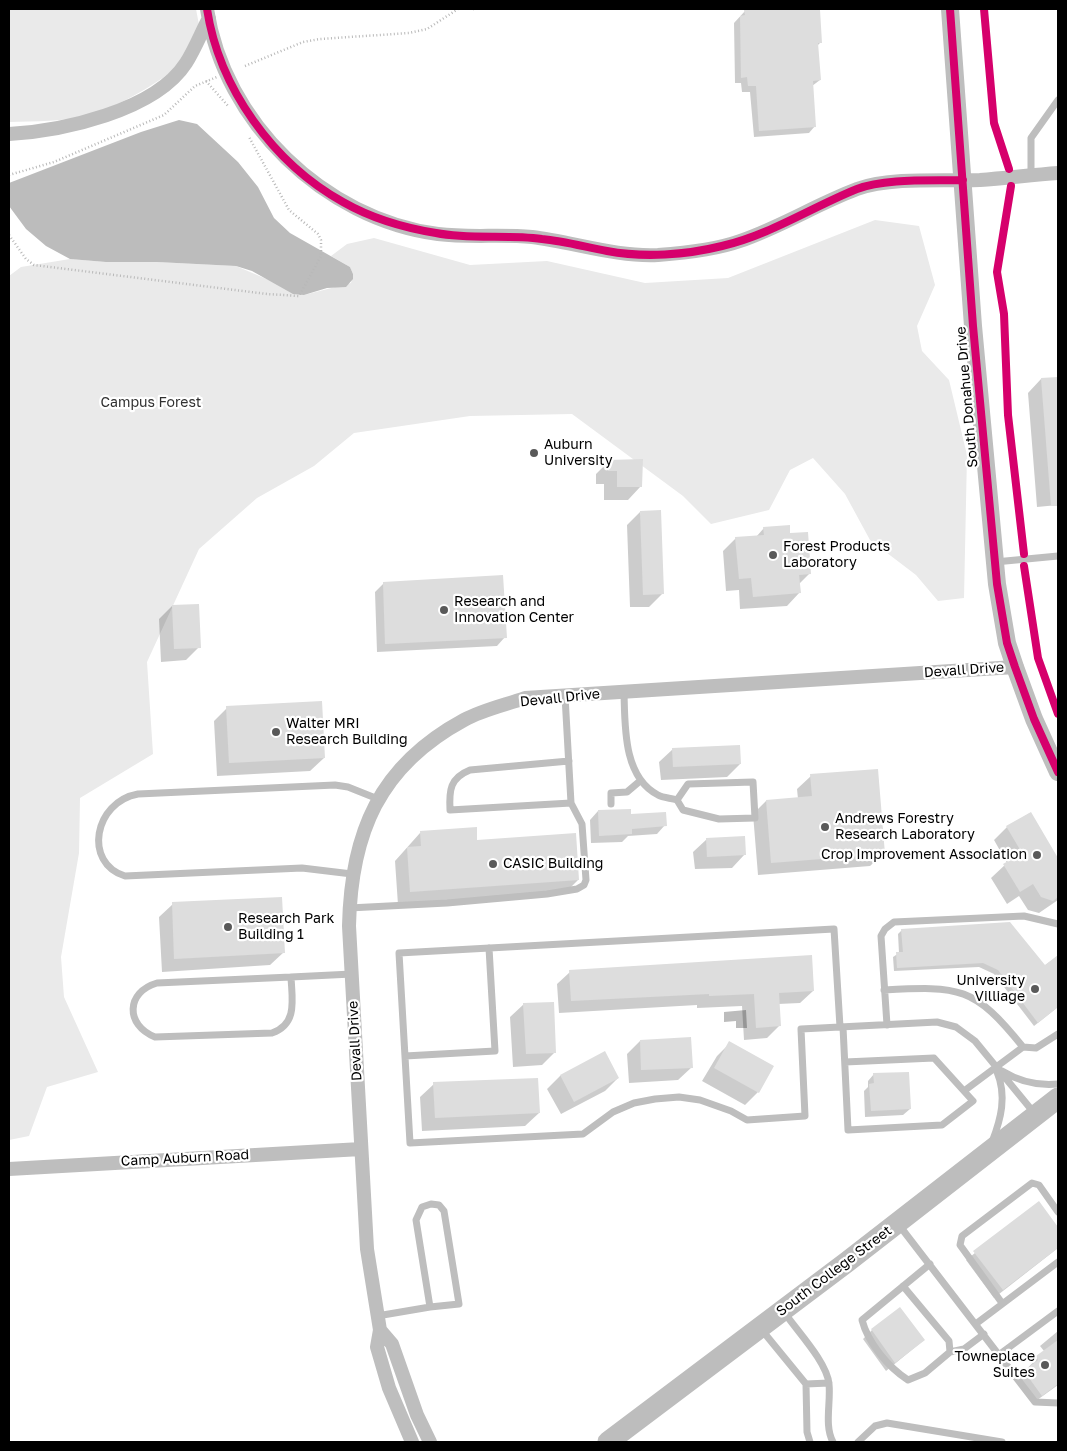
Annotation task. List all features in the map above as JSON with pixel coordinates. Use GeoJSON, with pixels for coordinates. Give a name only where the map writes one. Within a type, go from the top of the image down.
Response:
{"type":"FeatureCollection","features":[{"type":"Feature","properties":{"kind":"main road","name":"South College Street"},"geometry":{"type":"LineString","coordinates":[[608,1442],[898,1223],[1058,1095]]}},
{"type":"Feature","properties":{"kind":"street","name":"South Donahue Drive"},"geometry":{"type":"LineString","coordinates":[[950,9],[974,336],[995,562],[1002,617],[1014,667],[1034,719],[1058,772]]}},
{"type":"Feature","properties":{"kind":"street"},"geometry":{"type":"LineString","coordinates":[[208,13],[213,38],[236,93],[269,142],[309,178],[343,202],[384,220],[436,234],[476,237],[523,236],[559,240],[610,252],[656,255],[721,247],[742,241],[859,188],[898,183],[1058,173]]}},
{"type":"Feature","properties":{"kind":"street"},"geometry":{"type":"LineString","coordinates":[[9,134],[60,128],[88,121],[141,99],[166,85],[186,64],[208,13]]}},
{"type":"Feature","properties":{"kind":"street","name":"Devall Drive"},"geometry":{"type":"LineString","coordinates":[[380,1330],[367,1258],[349,908],[352,874],[364,828],[378,799],[394,778],[422,748],[465,720],[525,698],[1014,667]]}},
{"type":"Feature","properties":{"kind":"street","name":"Camp Auburn Road"},"geometry":{"type":"LineString","coordinates":[[9,1169],[361,1148]]}},
{"type":"Feature","properties":{"kind":"street"},"geometry":{"type":"LineString","coordinates":[[380,1330],[378,1347],[383,1368],[412,1442]]}},
{"type":"Feature","properties":{"kind":"street"},"geometry":{"type":"LineString","coordinates":[[380,1330],[392,1344],[417,1415],[430,1442]]}},
{"type":"Feature","properties":{"kind":"lane"},"geometry":{"type":"LineString","coordinates":[[1031,175],[1031,138],[1058,100]]}},
{"type":"Feature","properties":{"kind":"lane"},"geometry":{"type":"LineString","coordinates":[[995,562],[1058,556]]}},
{"type":"Feature","properties":{"kind":"lane"},"geometry":{"type":"LineString","coordinates":[[624,692],[630,756],[640,780],[658,795],[677,800],[683,810],[718,819],[755,818],[753,782],[688,784],[677,800]]}},
{"type":"Feature","properties":{"kind":"lane"},"geometry":{"type":"LineString","coordinates":[[349,908],[447,903],[577,889],[584,885],[586,880],[582,824],[571,802],[565,696]]}},
{"type":"Feature","properties":{"kind":"lane"},"geometry":{"type":"LineString","coordinates":[[569,761],[470,770],[460,774],[452,782],[449,794],[450,810],[571,802]]}},
{"type":"Feature","properties":{"kind":"lane"},"geometry":{"type":"LineString","coordinates":[[611,804],[611,793],[627,792],[640,780]]}},
{"type":"Feature","properties":{"kind":"lane"},"geometry":{"type":"LineString","coordinates":[[352,874],[302,868],[125,876],[112,870],[103,859],[100,827],[106,812],[117,802],[138,794],[335,785],[348,787],[378,799]]}},
{"type":"Feature","properties":{"kind":"lane"},"geometry":{"type":"LineString","coordinates":[[886,1024],[881,936],[885,928],[894,922],[1024,916],[1058,924]]}},
{"type":"Feature","properties":{"kind":"lane"},"geometry":{"type":"LineString","coordinates":[[845,1062],[934,1058],[973,1101],[942,1125],[848,1130],[845,1062],[841,1027],[834,929],[399,953],[410,1143],[583,1134],[613,1112],[634,1103],[655,1098],[679,1097],[700,1100],[731,1110],[747,1120],[805,1116],[801,1029],[841,1027],[886,1024],[937,1022],[956,1027],[975,1041],[1035,1114]]}},
{"type":"Feature","properties":{"kind":"lane"},"geometry":{"type":"LineString","coordinates":[[405,1056],[495,1051],[489,948]]}},
{"type":"Feature","properties":{"kind":"lane"},"geometry":{"type":"LineString","coordinates":[[291,977],[290,1018],[283,1028],[272,1033],[155,1037],[145,1033],[138,1026],[134,1016],[133,1007],[141,991],[157,983],[352,974]]}},
{"type":"Feature","properties":{"kind":"lane"},"geometry":{"type":"LineString","coordinates":[[884,990],[939,988],[970,996],[990,1009],[1022,1047]]}},
{"type":"Feature","properties":{"kind":"lane"},"geometry":{"type":"LineString","coordinates":[[964,1091],[1022,1047],[1036,1048],[1058,1034]]}},
{"type":"Feature","properties":{"kind":"lane"},"geometry":{"type":"LineString","coordinates":[[995,1067],[1023,1082],[1041,1085],[1058,1095]]}},
{"type":"Feature","properties":{"kind":"lane"},"geometry":{"type":"LineString","coordinates":[[989,1150],[1002,1109],[1001,1081],[995,1067]]}},
{"type":"Feature","properties":{"kind":"lane"},"geometry":{"type":"LineString","coordinates":[[1002,1303],[960,1246],[962,1236],[1032,1184],[1039,1185],[1058,1212]]}},
{"type":"Feature","properties":{"kind":"lane"},"geometry":{"type":"LineString","coordinates":[[377,1316],[459,1304],[444,1211],[439,1205],[431,1204],[422,1207],[416,1220],[430,1307]]}},
{"type":"Feature","properties":{"kind":"lane"},"geometry":{"type":"LineString","coordinates":[[898,1223],[1035,1402],[1058,1403]]}},
{"type":"Feature","properties":{"kind":"lane"},"geometry":{"type":"LineString","coordinates":[[977,1324],[1058,1262]]}},
{"type":"Feature","properties":{"kind":"lane"},"geometry":{"type":"LineString","coordinates":[[930,1264],[862,1320],[866,1334],[896,1372],[908,1380],[924,1373],[950,1352],[964,1350],[984,1334]]}},
{"type":"Feature","properties":{"kind":"lane"},"geometry":{"type":"LineString","coordinates":[[903,1286],[949,1342],[950,1352]]}},
{"type":"Feature","properties":{"kind":"lane"},"geometry":{"type":"LineString","coordinates":[[782,1310],[822,1364],[829,1383],[829,1430],[833,1442]]}},
{"type":"Feature","properties":{"kind":"lane"},"geometry":{"type":"LineString","coordinates":[[1000,1354],[1058,1311]]}},
{"type":"Feature","properties":{"kind":"lane"},"geometry":{"type":"LineString","coordinates":[[760,1327],[806,1384],[807,1432],[810,1442]]}},
{"type":"Feature","properties":{"kind":"lane"},"geometry":{"type":"LineString","coordinates":[[806,1384],[829,1383]]}},
{"type":"Feature","properties":{"kind":"lane"},"geometry":{"type":"LineString","coordinates":[[858,1442],[875,1426],[887,1423],[1002,1442]]}},
{"type":"Feature","properties":{"kind":"path"},"geometry":{"type":"LineString","coordinates":[[245,66],[312,40],[410,33],[427,29],[458,9]]}},
{"type":"Feature","properties":{"kind":"path"},"geometry":{"type":"LineString","coordinates":[[9,175],[54,162],[164,115],[195,86],[218,76]]}},
{"type":"Feature","properties":{"kind":"path"},"geometry":{"type":"LineString","coordinates":[[206,82],[231,110]]}},
{"type":"Feature","properties":{"kind":"path"},"geometry":{"type":"LineString","coordinates":[[9,235],[26,259],[34,265],[267,294],[298,296],[321,256],[321,240],[318,234],[289,210],[246,133]]}},
{"type":"Feature","properties":{"kind":"green space"},"geometry":{"type":"Polygon","coordinates":[[[9,9],[196,9],[200,30],[186,56],[173,70],[151,86],[124,101],[100,112],[70,119],[9,122],[9,9]]]}},
{"type":"Feature","properties":{"kind":"green space","name":"Campus Forest"},"geometry":{"type":"Polygon","coordinates":[[[875,220],[919,226],[935,285],[917,326],[922,351],[949,380],[967,455],[964,598],[938,601],[916,575],[870,540],[845,494],[813,458],[790,470],[769,510],[711,524],[683,496],[572,414],[470,416],[354,433],[314,466],[257,498],[199,549],[147,662],[153,754],[80,798],[79,853],[61,957],[64,997],[98,1072],[47,1087],[29,1136],[9,1140],[9,276],[21,267],[70,259],[236,266],[304,295],[351,283],[353,274],[350,267],[331,256],[347,244],[374,238],[470,265],[547,261],[645,283],[728,278],[875,220]]]}},
{"type":"Feature","properties":{"kind":"shaded area"},"geometry":{"type":"Polygon","coordinates":[[[179,120],[197,124],[238,162],[258,187],[274,218],[290,233],[350,267],[353,279],[346,287],[327,288],[304,295],[293,294],[252,271],[236,266],[70,259],[46,246],[26,229],[9,206],[9,183],[141,132],[179,120]]]}},
{"type":"Feature","properties":{"kind":"shaded area"},"geometry":{"type":"Polygon","coordinates":[[[746,1010],[747,1028],[736,1028],[736,1021],[724,1022],[724,1012],[746,1010]]]}},
{"type":"Feature","properties":{"kind":"building"},"geometry":{"type":"Polygon","coordinates":[[[744,10],[820,10],[822,43],[818,43],[821,80],[813,81],[816,127],[759,131],[756,86],[748,86],[747,77],[741,78],[740,16],[745,15],[744,10]]]}},
{"type":"Feature","properties":{"kind":"building"},"geometry":{"type":"Polygon","coordinates":[[[1058,377],[1058,506],[1051,506],[1041,378],[1058,377]]]}},
{"type":"Feature","properties":{"kind":"building"},"geometry":{"type":"Polygon","coordinates":[[[643,459],[642,487],[617,487],[617,471],[608,471],[608,460],[643,459]]]}},
{"type":"Feature","properties":{"kind":"building"},"geometry":{"type":"Polygon","coordinates":[[[661,510],[664,594],[643,595],[640,511],[661,510]]]}},
{"type":"Feature","properties":{"kind":"building","name":"Forest Products Laboratory"},"geometry":{"type":"Polygon","coordinates":[[[790,525],[790,533],[808,532],[811,574],[799,575],[801,593],[753,597],[751,578],[739,579],[735,537],[764,535],[763,527],[790,525]]]}},
{"type":"Feature","properties":{"kind":"building","name":"Research and Innovation Center"},"geometry":{"type":"Polygon","coordinates":[[[503,575],[507,638],[385,644],[383,582],[503,575]]]}},
{"type":"Feature","properties":{"kind":"building"},"geometry":{"type":"Polygon","coordinates":[[[199,604],[201,648],[174,649],[172,605],[199,604]]]}},
{"type":"Feature","properties":{"kind":"building","name":"Walter MRI Research Building"},"geometry":{"type":"Polygon","coordinates":[[[322,701],[325,758],[229,763],[226,706],[322,701]]]}},
{"type":"Feature","properties":{"kind":"building"},"geometry":{"type":"Polygon","coordinates":[[[740,745],[741,764],[673,767],[672,748],[740,745]]]}},
{"type":"Feature","properties":{"kind":"building","name":"Andrews Forestry Research Laboratory"},"geometry":{"type":"Polygon","coordinates":[[[878,769],[885,854],[771,863],[766,800],[812,796],[810,774],[878,769]]]}},
{"type":"Feature","properties":{"kind":"building"},"geometry":{"type":"Polygon","coordinates":[[[631,809],[631,814],[666,812],[667,826],[632,829],[632,834],[599,836],[598,810],[631,809]]]}},
{"type":"Feature","properties":{"kind":"building","name":"Crop Improvement Association"},"geometry":{"type":"Polygon","coordinates":[[[1031,812],[1058,858],[1058,897],[1053,901],[1041,897],[1033,884],[1020,892],[1003,864],[1022,853],[1006,826],[1031,812]]]}},
{"type":"Feature","properties":{"kind":"building","name":"CASIC Building"},"geometry":{"type":"Polygon","coordinates":[[[477,827],[477,840],[576,833],[579,880],[410,892],[407,847],[421,846],[420,831],[477,827]]]}},
{"type":"Feature","properties":{"kind":"building"},"geometry":{"type":"Polygon","coordinates":[[[745,836],[746,855],[707,857],[706,838],[745,836]]]}},
{"type":"Feature","properties":{"kind":"building","name":"Research Park Building 1"},"geometry":{"type":"Polygon","coordinates":[[[282,897],[285,953],[174,959],[172,902],[282,897]]]}},
{"type":"Feature","properties":{"kind":"building","name":"University Villiage"},"geometry":{"type":"Polygon","coordinates":[[[1010,922],[1045,965],[1058,955],[1058,1007],[1038,1023],[998,970],[983,963],[897,968],[896,952],[903,952],[901,929],[1010,922]]]}},
{"type":"Feature","properties":{"kind":"building"},"geometry":{"type":"Polygon","coordinates":[[[812,955],[814,991],[779,993],[781,1026],[756,1028],[754,994],[709,996],[709,994],[571,1001],[569,970],[812,955]]]}},
{"type":"Feature","properties":{"kind":"building"},"geometry":{"type":"Polygon","coordinates":[[[554,1002],[556,1053],[526,1054],[523,1003],[554,1002]]]}},
{"type":"Feature","properties":{"kind":"building"},"geometry":{"type":"Polygon","coordinates":[[[691,1037],[693,1068],[641,1070],[640,1040],[691,1037]]]}},
{"type":"Feature","properties":{"kind":"building"},"geometry":{"type":"Polygon","coordinates":[[[729,1041],[774,1066],[759,1093],[714,1068],[729,1041]]]}},
{"type":"Feature","properties":{"kind":"building"},"geometry":{"type":"Polygon","coordinates":[[[605,1051],[619,1078],[574,1102],[560,1075],[605,1051]]]}},
{"type":"Feature","properties":{"kind":"building"},"geometry":{"type":"Polygon","coordinates":[[[909,1072],[911,1109],[871,1111],[869,1084],[874,1083],[873,1073],[909,1072]]]}},
{"type":"Feature","properties":{"kind":"building"},"geometry":{"type":"Polygon","coordinates":[[[538,1078],[540,1113],[435,1118],[433,1082],[538,1078]]]}},
{"type":"Feature","properties":{"kind":"building"},"geometry":{"type":"Polygon","coordinates":[[[1039,1201],[1058,1227],[1058,1248],[1003,1290],[973,1251],[1039,1201]]]}},
{"type":"Feature","properties":{"kind":"building"},"geometry":{"type":"Polygon","coordinates":[[[900,1307],[925,1340],[895,1363],[871,1329],[900,1307]]]}},
{"type":"Feature","properties":{"kind":"building","name":"Towneplace Suites"},"geometry":{"type":"Polygon","coordinates":[[[1058,1340],[1058,1384],[1042,1396],[1024,1371],[1038,1360],[1036,1356],[1058,1340]]]}},
{"type":"Feature","properties":{"kind":"cycle path"},"geometry":{"type":"LineString","coordinates":[[207,9],[213,38],[223,67],[253,120],[272,145],[318,186],[343,202],[377,218],[412,228],[449,235],[550,240],[621,253],[650,255],[694,252],[722,246],[757,235],[868,185],[909,181],[963,180]]}},
{"type":"Feature","properties":{"kind":"cycle path"},"geometry":{"type":"LineString","coordinates":[[950,9],[973,326],[997,584],[1007,643],[1034,719],[1058,772]]}},
{"type":"Feature","properties":{"kind":"cycle path"},"geometry":{"type":"LineString","coordinates":[[984,9],[994,123],[1009,169]]}},
{"type":"Feature","properties":{"kind":"cycle path"},"geometry":{"type":"LineString","coordinates":[[1011,186],[997,272],[1004,314],[1008,415],[1024,554]]}},
{"type":"Feature","properties":{"kind":"cycle path"},"geometry":{"type":"LineString","coordinates":[[1024,566],[1038,658],[1058,714]]}},
{"type":"Feature","properties":{"kind":"place","name":"Auburn University"},"geometry":{"type":"Point","coordinates":[534,453]}},
{"type":"Feature","properties":{"kind":"place","name":"Forest Products Laboratory"},"geometry":{"type":"Point","coordinates":[773,555]}},
{"type":"Feature","properties":{"kind":"place","name":"Research and Innovation Center"},"geometry":{"type":"Point","coordinates":[444,610]}},
{"type":"Feature","properties":{"kind":"place","name":"Walter MRI Research Building"},"geometry":{"type":"Point","coordinates":[276,732]}},
{"type":"Feature","properties":{"kind":"place","name":"Andrews Forestry Research Laboratory"},"geometry":{"type":"Point","coordinates":[825,827]}},
{"type":"Feature","properties":{"kind":"place","name":"Crop Improvement Association"},"geometry":{"type":"Point","coordinates":[1037,855]}},
{"type":"Feature","properties":{"kind":"place","name":"CASIC Building"},"geometry":{"type":"Point","coordinates":[493,864]}},
{"type":"Feature","properties":{"kind":"place","name":"Research Park Building 1"},"geometry":{"type":"Point","coordinates":[228,927]}},
{"type":"Feature","properties":{"kind":"place","name":"University Villiage"},"geometry":{"type":"Point","coordinates":[1035,989]}},
{"type":"Feature","properties":{"kind":"place","name":"Towneplace Suites"},"geometry":{"type":"Point","coordinates":[1045,1365]}}]}
